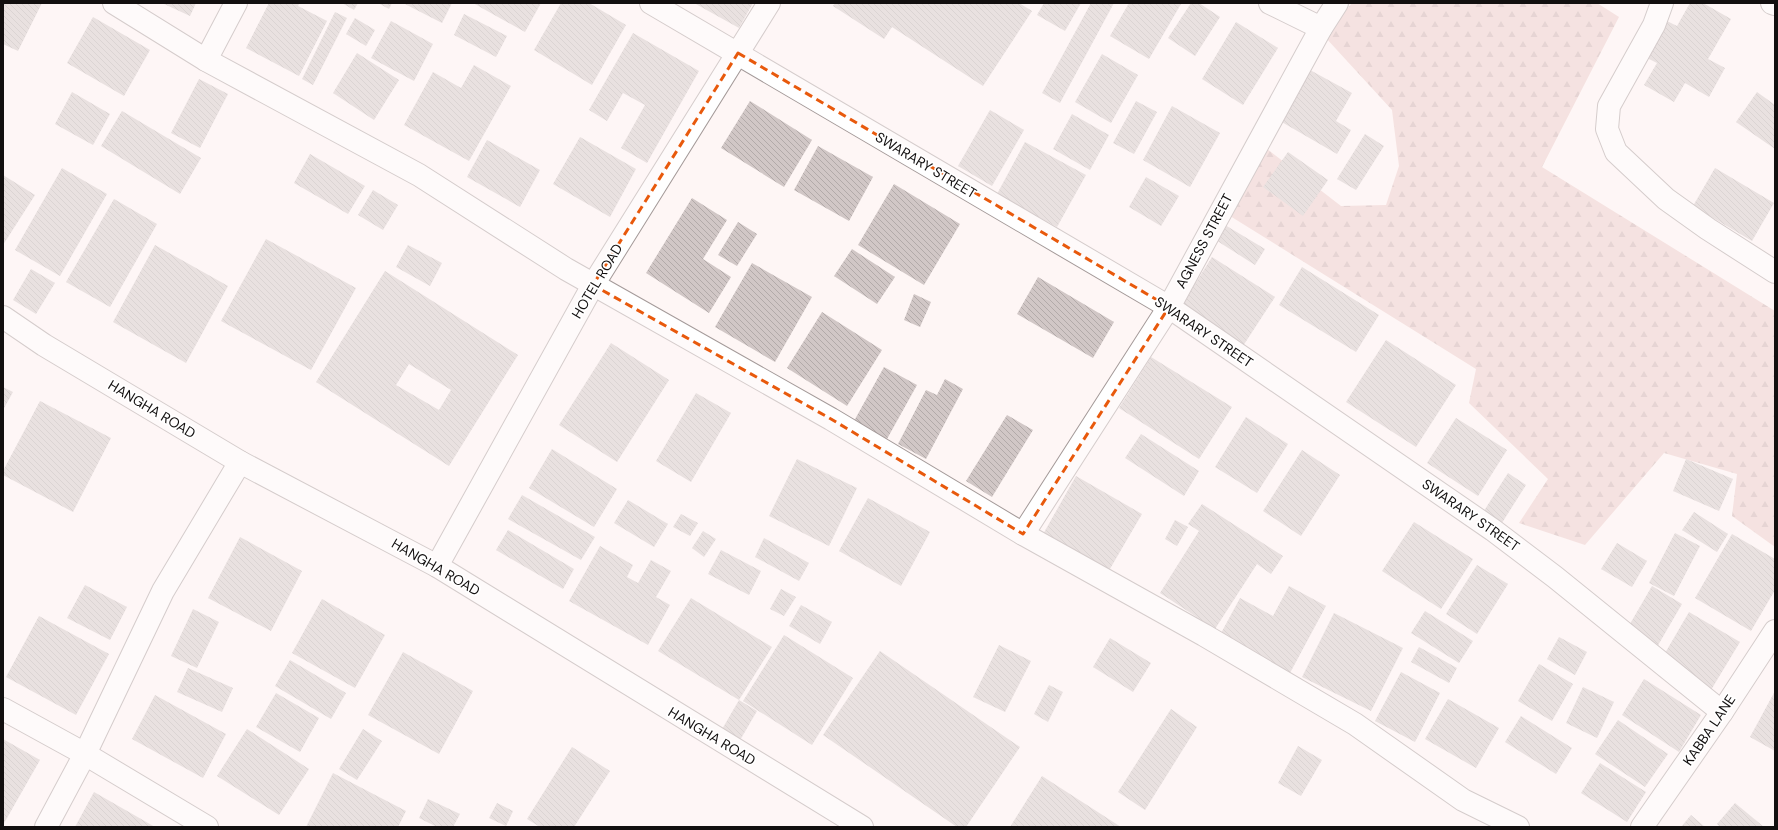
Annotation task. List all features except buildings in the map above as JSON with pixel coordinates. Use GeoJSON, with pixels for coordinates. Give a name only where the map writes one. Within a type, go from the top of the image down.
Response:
{"type":"FeatureCollection","features":[{"type":"Feature","properties":{"kind":"main road"},"geometry":{"type":"LineString","coordinates":[[114,3],[206,60],[419,175],[566,270],[831,419],[1023,534],[1355,724],[1463,800],[1518,827]]}},
{"type":"Feature","properties":{"kind":"main road"},"geometry":{"type":"LineString","coordinates":[[206,60],[236,3]]}},
{"type":"Feature","properties":{"kind":"main road","name":"SWARARY STREET"},"geometry":{"type":"LineString","coordinates":[[651,3],[1169,307],[1493,530],[1555,577],[1722,712]]}},
{"type":"Feature","properties":{"kind":"main road","name":"HOTEL ROAD"},"geometry":{"type":"LineString","coordinates":[[438,566],[593,285],[769,3]]}},
{"type":"Feature","properties":{"kind":"main road"},"geometry":{"type":"LineString","coordinates":[[1270,3],[1321,28]]}},
{"type":"Feature","properties":{"kind":"main road","name":"AGNESS STREET"},"geometry":{"type":"LineString","coordinates":[[1023,534],[1169,307],[1321,28],[1337,3]]}},
{"type":"Feature","properties":{"kind":"main road"},"geometry":{"type":"LineString","coordinates":[[1662,3],[1654,25],[1609,106],[1607,129],[1616,152],[1666,199],[1775,272]]}},
{"type":"Feature","properties":{"kind":"main road","name":"HANGHA ROAD"},"geometry":{"type":"LineString","coordinates":[[3,317],[44,345],[240,462],[438,566],[862,827]]}},
{"type":"Feature","properties":{"kind":"main road"},"geometry":{"type":"LineString","coordinates":[[46,827],[85,754],[163,592],[240,462]]}},
{"type":"Feature","properties":{"kind":"main road","name":"KABBA LANE"},"geometry":{"type":"LineString","coordinates":[[1642,827],[1722,712],[1775,631]]}},
{"type":"Feature","properties":{"kind":"main road"},"geometry":{"type":"LineString","coordinates":[[3,710],[85,754],[207,827]]}},
{"type":"Feature","properties":{"kind":"highlighted area"},"geometry":{"type":"Polygon","coordinates":[[[738,53],[1169,307],[1023,534],[831,419],[593,285],[738,53]]]}},
{"type":"Feature","properties":{"kind":"green space"},"geometry":{"type":"Polygon","coordinates":[[[1352,3],[1597,3],[1619,17],[1542,167],[1775,311],[1775,547],[1732,516],[1737,474],[1664,453],[1585,545],[1519,523],[1548,479],[1469,403],[1476,369],[1222,211],[1262,145],[1341,206],[1386,205],[1399,166],[1392,110],[1325,37],[1352,3]]]}}]}
